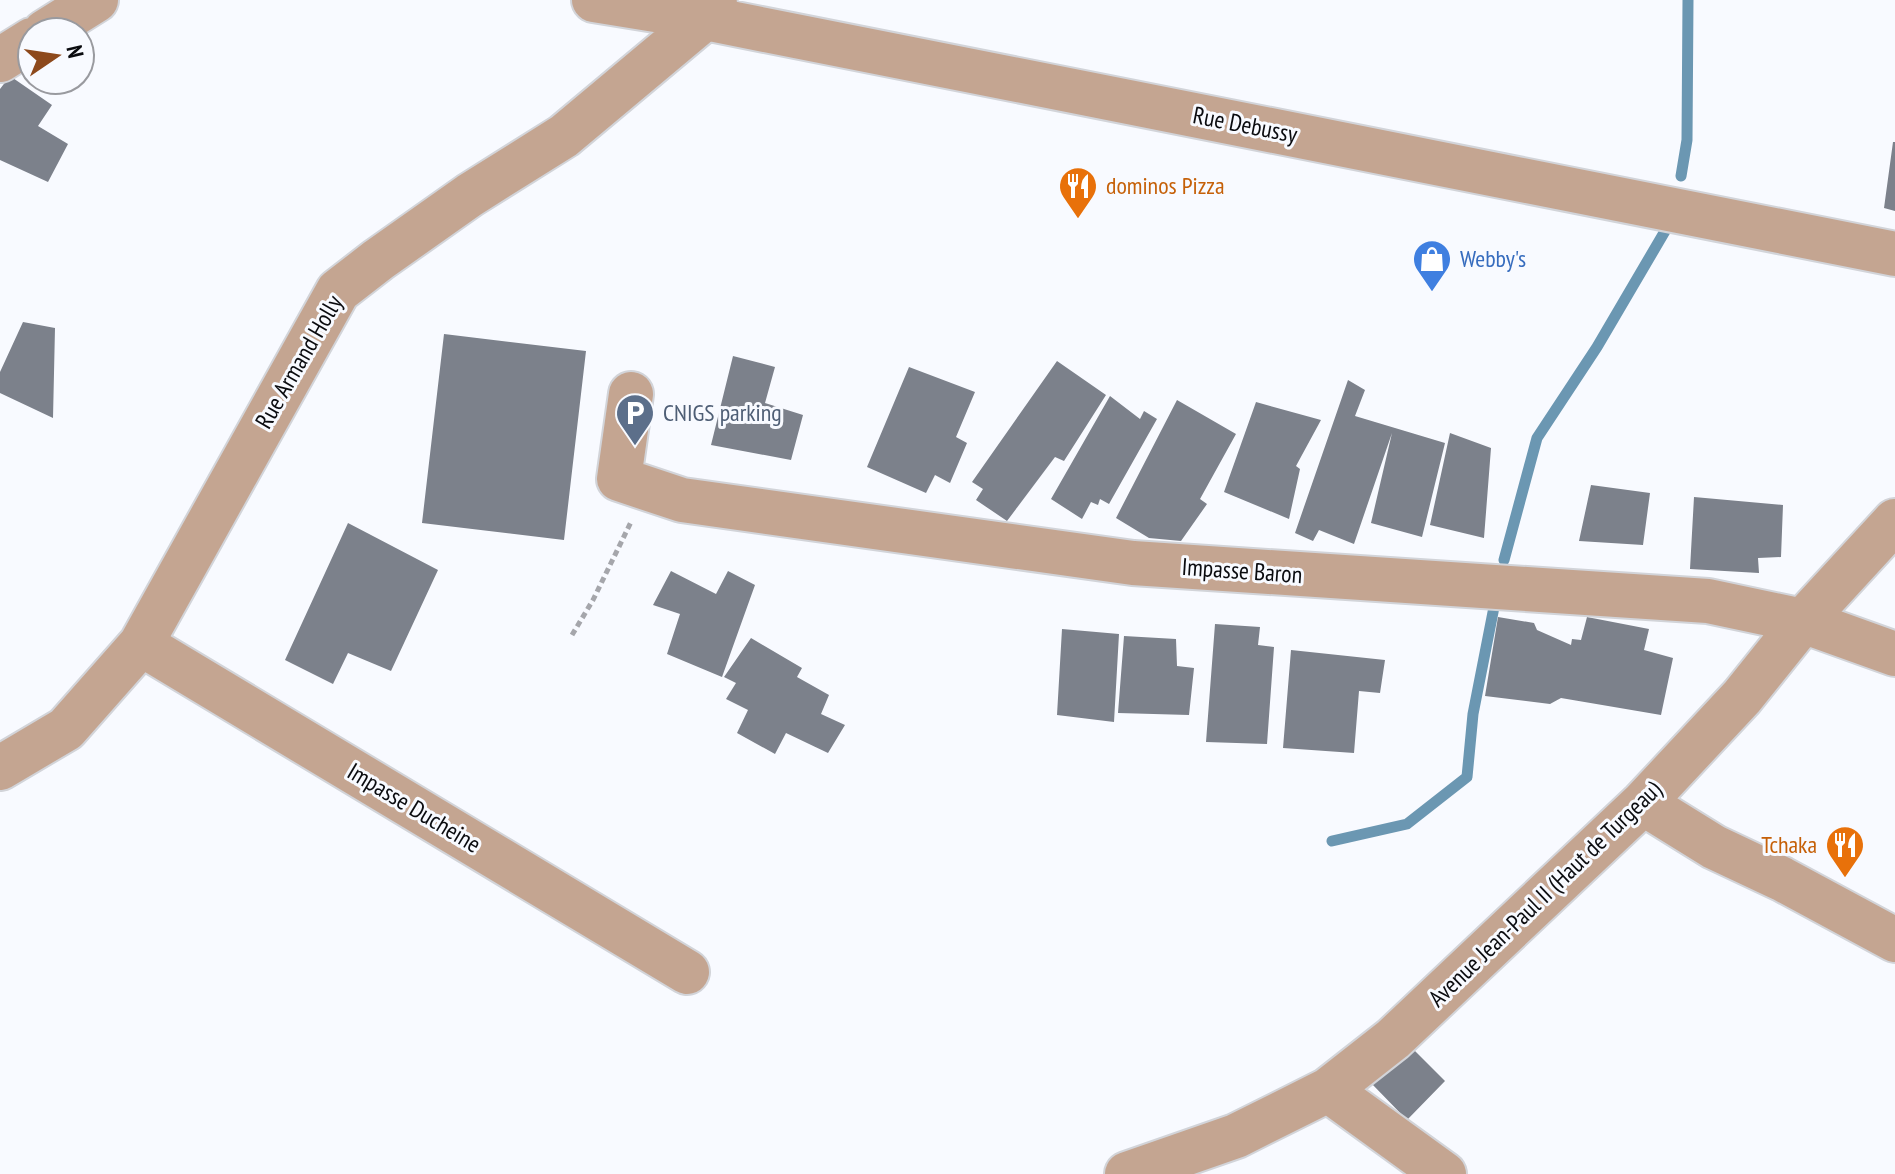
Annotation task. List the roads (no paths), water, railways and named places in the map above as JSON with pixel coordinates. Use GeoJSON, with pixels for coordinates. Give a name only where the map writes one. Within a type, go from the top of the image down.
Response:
{"type":"FeatureCollection","features":[{"type":"Feature","properties":{"kind":"street","name":"Rue Debussy"},"geometry":{"type":"LineString","coordinates":[[594,0],[711,9],[1895,254]]}},
{"type":"Feature","properties":{"kind":"street","name":"Rue Armand Holly"},"geometry":{"type":"LineString","coordinates":[[0,768],[66,729],[141,644],[338,291],[470,195],[564,136],[711,9]]}},
{"type":"Feature","properties":{"kind":"street","name":"Impasse Baron"},"geometry":{"type":"LineString","coordinates":[[631,394],[619,479],[664,494],[1133,563],[1708,601],[1803,621],[1895,654]]}},
{"type":"Feature","properties":{"kind":"street","name":"Avenue Jean-Paul II (Haut de Turgeau)"},"geometry":{"type":"LineString","coordinates":[[1134,1173],[1236,1136],[1328,1090],[1393,1039],[1643,803],[1742,697],[1803,621],[1895,521]]}},
{"type":"Feature","properties":{"kind":"street","name":"Impasse Ducheine"},"geometry":{"type":"LineString","coordinates":[[141,644],[687,972]]}},
{"type":"Feature","properties":{"kind":"street"},"geometry":{"type":"LineString","coordinates":[[1643,803],[1714,847],[1782,879],[1895,940]]}},
{"type":"Feature","properties":{"kind":"street"},"geometry":{"type":"LineString","coordinates":[[1328,1090],[1444,1174]]}},
{"type":"Feature","properties":{"kind":"waterway"},"geometry":{"type":"LineString","coordinates":[[1681,176],[1687,140],[1688,0]]}},
{"type":"Feature","properties":{"kind":"waterway"},"geometry":{"type":"LineString","coordinates":[[1504,560],[1537,438],[1597,347],[1668,226]]}},
{"type":"Feature","properties":{"kind":"waterway"},"geometry":{"type":"LineString","coordinates":[[1332,841],[1407,824],[1467,777],[1473,714],[1495,602]]}},
{"type":"Feature","properties":{"kind":"place","name":"dominos Pizza"},"geometry":{"type":"Point","coordinates":[1078,220]}},
{"type":"Feature","properties":{"kind":"place","name":"Webby's"},"geometry":{"type":"Point","coordinates":[1432,293]}},
{"type":"Feature","properties":{"kind":"place","name":"CNIGS parking"},"geometry":{"type":"Point","coordinates":[635,447]}},
{"type":"Feature","properties":{"kind":"place","name":"Tchaka"},"geometry":{"type":"Point","coordinates":[1845,879]}}]}
